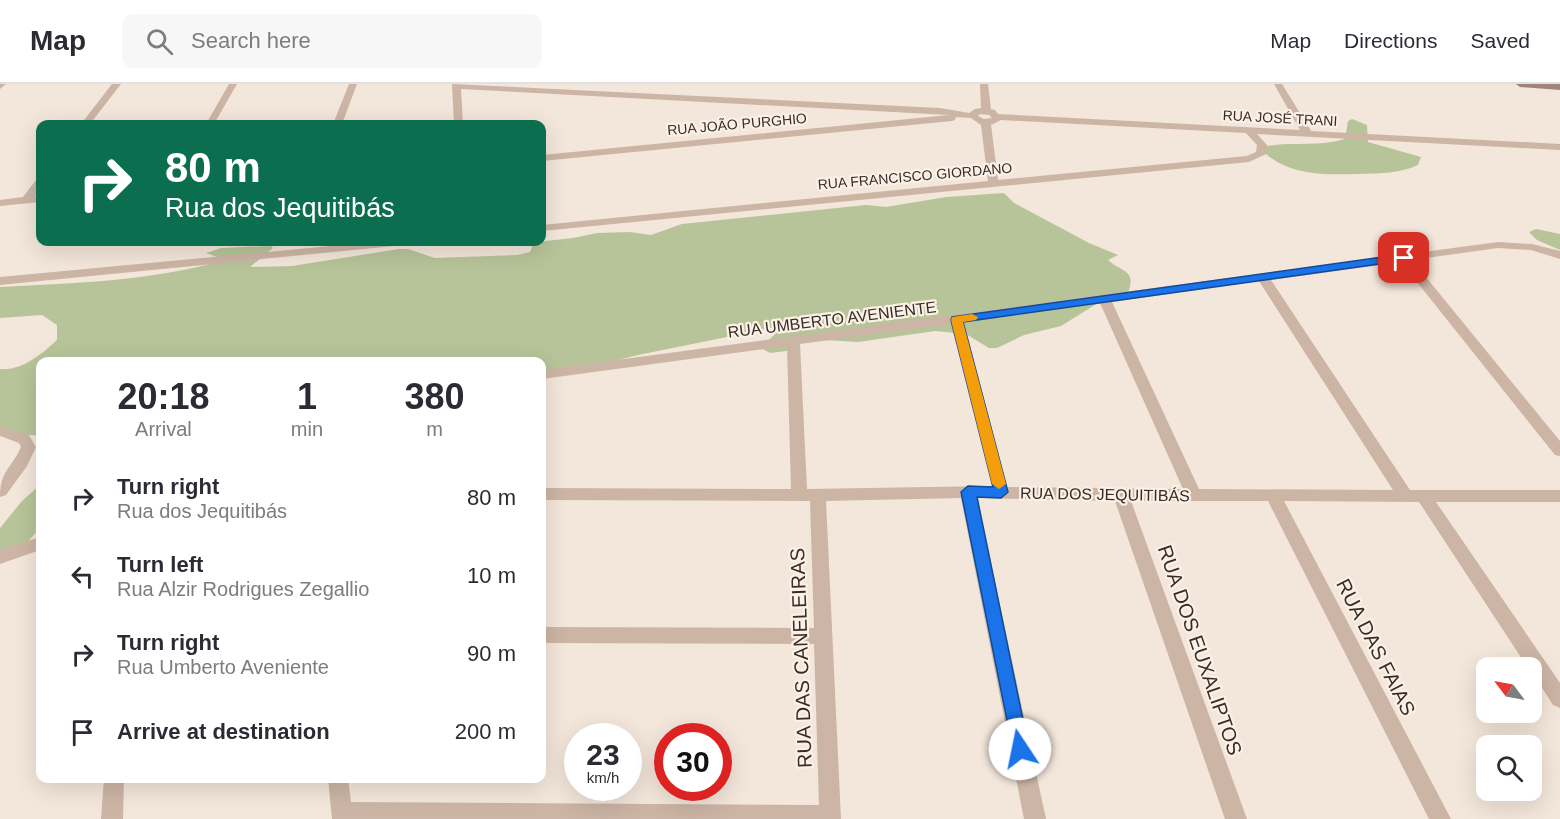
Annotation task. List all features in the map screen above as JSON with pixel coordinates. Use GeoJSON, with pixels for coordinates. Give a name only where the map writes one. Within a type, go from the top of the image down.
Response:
{"type":"FeatureCollection","features":[{"type":"Feature","properties":{"kind":"street"},"geometry":{"type":"LineString","coordinates":[[88,120],[117,84]]}},
{"type":"Feature","properties":{"kind":"street"},"geometry":{"type":"LineString","coordinates":[[212,120],[233,84]]}},
{"type":"Feature","properties":{"kind":"street"},"geometry":{"type":"LineString","coordinates":[[340,120],[353,84]]}},
{"type":"Feature","properties":{"kind":"street"},"geometry":{"type":"LineString","coordinates":[[984,84],[986,111]]}},
{"type":"Feature","properties":{"kind":"street"},"geometry":{"type":"LineString","coordinates":[[1278,84],[1307,133]]}},
{"type":"Feature","properties":{"kind":"street"},"geometry":{"type":"LineString","coordinates":[[1520,84],[1560,87]]}},
{"type":"Feature","properties":{"kind":"street"},"geometry":{"type":"LineString","coordinates":[[458,120],[456,85],[946,111],[976,118],[994,121],[998,117],[986,111],[978,111],[976,118],[993,183]]}},
{"type":"Feature","properties":{"kind":"street"},"geometry":{"type":"LineString","coordinates":[[916,110],[936,120]]}},
{"type":"Feature","properties":{"kind":"street","name":"RUA JOSÉ TRANI"},"geometry":{"type":"LineString","coordinates":[[998,117],[1560,147]]}},
{"type":"Feature","properties":{"kind":"street","name":"RUA JOÃO PURGHIO"},"geometry":{"type":"LineString","coordinates":[[546,158],[976,118]]}},
{"type":"Feature","properties":{"kind":"street","name":"RUA FRANCISCO GIORDANO"},"geometry":{"type":"LineString","coordinates":[[546,228],[1249,159],[1261,154],[1262,145],[1248,130]]}},
{"type":"Feature","properties":{"kind":"street"},"geometry":{"type":"LineString","coordinates":[[26,201],[36,187]]}},
{"type":"Feature","properties":{"kind":"street"},"geometry":{"type":"LineString","coordinates":[[0,203],[36,200]]}},
{"type":"Feature","properties":{"kind":"street","name":"RUA UMBERTO AVENIENTE"},"geometry":{"type":"LineString","coordinates":[[546,373],[957,320],[1498,244],[1532,247],[1558,257]]}},
{"type":"Feature","properties":{"kind":"street"},"geometry":{"type":"LineString","coordinates":[[0,281],[363,246]]}},
{"type":"Feature","properties":{"kind":"street"},"geometry":{"type":"LineString","coordinates":[[1404,258],[1560,451]]}},
{"type":"Feature","properties":{"kind":"street"},"geometry":{"type":"LineString","coordinates":[[1262,276],[1415,497],[1560,699]]}},
{"type":"Feature","properties":{"kind":"street"},"geometry":{"type":"LineString","coordinates":[[1104,298],[1194,496]]}},
{"type":"Feature","properties":{"kind":"street"},"geometry":{"type":"LineString","coordinates":[[957,320],[1001,492]]}},
{"type":"Feature","properties":{"kind":"street","name":"RUA DAS CANELEIRAS"},"geometry":{"type":"LineString","coordinates":[[793,340],[821,636],[830,818]]}},
{"type":"Feature","properties":{"kind":"street"},"geometry":{"type":"LineString","coordinates":[[0,431],[24,439],[29,447],[22,462],[1,487]]}},
{"type":"Feature","properties":{"kind":"street"},"geometry":{"type":"LineString","coordinates":[[968,492],[1035,819]]}},
{"type":"Feature","properties":{"kind":"street","name":"RUA DOS JEQUITIBÁS"},"geometry":{"type":"LineString","coordinates":[[546,494],[809,495],[1001,492],[1194,496],[1560,496]]}},
{"type":"Feature","properties":{"kind":"street","name":"RUA DOS EUXALIPTOS"},"geometry":{"type":"LineString","coordinates":[[1121,495],[1236,819]]}},
{"type":"Feature","properties":{"kind":"street","name":"RUA DAS FAIAS"},"geometry":{"type":"LineString","coordinates":[[1273,495],[1440,819]]}},
{"type":"Feature","properties":{"kind":"street"},"geometry":{"type":"LineString","coordinates":[[0,557],[36,545]]}},
{"type":"Feature","properties":{"kind":"street"},"geometry":{"type":"LineString","coordinates":[[546,635],[821,636]]}},
{"type":"Feature","properties":{"kind":"street"},"geometry":{"type":"LineString","coordinates":[[112,819],[114,783]]}},
{"type":"Feature","properties":{"kind":"street"},"geometry":{"type":"LineString","coordinates":[[339,783],[343,815],[830,818]]}},
{"type":"Feature","properties":{"kind":"green space"},"geometry":{"type":"Polygon","coordinates":[[[1352,119],[1367,125],[1368,142],[1421,157],[1418,165],[1389,172],[1318,174],[1281,164],[1259,148],[1280,144],[1334,142],[1345,139],[1348,121],[1352,119]]]}},
{"type":"Feature","properties":{"kind":"green space"},"geometry":{"type":"Polygon","coordinates":[[[1004,193],[1014,203],[1089,243],[1118,255],[1108,260],[1130,276],[1127,295],[1106,298],[1061,326],[1024,335],[997,348],[989,348],[966,334],[935,331],[858,342],[809,339],[786,351],[770,353],[761,348],[775,334],[776,330],[771,328],[638,355],[568,373],[546,375],[546,357],[36,357],[36,436],[0,432],[0,369],[24,364],[45,351],[57,340],[57,325],[42,315],[0,318],[0,287],[114,280],[170,273],[225,260],[206,253],[221,248],[271,246],[273,248],[250,267],[292,266],[399,249],[408,249],[435,258],[517,255],[530,252],[532,246],[546,246],[546,241],[597,233],[630,232],[651,235],[682,224],[866,205],[886,207],[946,197],[1004,193]]]}},
{"type":"Feature","properties":{"kind":"green space"},"geometry":{"type":"Polygon","coordinates":[[[1536,229],[1560,234],[1560,250],[1537,240],[1529,232],[1536,229]]]}},
{"type":"Feature","properties":{"kind":"green space"},"geometry":{"type":"Polygon","coordinates":[[[36,489],[36,532],[24,546],[0,563],[0,528],[22,501],[36,489]]]}},
{"type":"Feature","properties":{"kind":"slow traffic"},"geometry":{"type":"LineString","coordinates":[[972,317],[957,320],[999,484]]}},
{"type":"Feature","properties":{"kind":"route"},"geometry":{"type":"LineString","coordinates":[[1020,749],[968,492],[1001,492],[957,320],[1404,258]]}}]}
